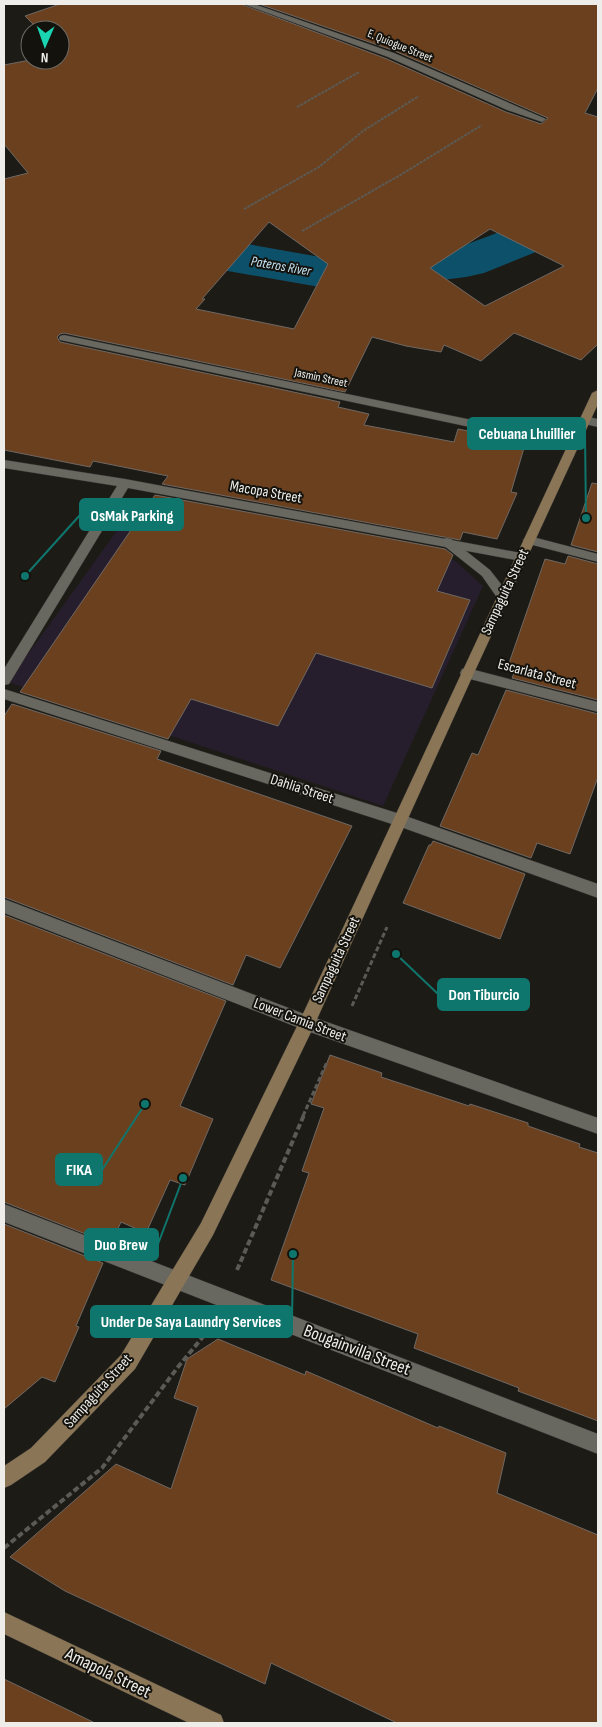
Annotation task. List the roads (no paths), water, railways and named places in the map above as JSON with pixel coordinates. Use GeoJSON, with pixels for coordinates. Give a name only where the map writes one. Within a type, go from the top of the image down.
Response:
{"type":"FeatureCollection","features":[{"type":"Feature","properties":{"kind":"street","name":"E. Quiogue Street"},"geometry":{"type":"LineString","coordinates":[[247,4],[390,55],[510,108],[542,119]]}},
{"type":"Feature","properties":{"kind":"street","name":"Jasmin Street"},"geometry":{"type":"LineString","coordinates":[[64,338],[573,445]]}},
{"type":"Feature","properties":{"kind":"street","name":"Sampaguita Street"},"geometry":{"type":"LineString","coordinates":[[4,1478],[38,1455],[128,1362],[174,1281],[207,1229],[307,1023],[467,673],[598,393]]}},
{"type":"Feature","properties":{"kind":"street"},"geometry":{"type":"LineString","coordinates":[[584,420],[598,423]]}},
{"type":"Feature","properties":{"kind":"street","name":"Macopa Street"},"geometry":{"type":"LineString","coordinates":[[4,464],[125,483],[447,542],[521,558]]}},
{"type":"Feature","properties":{"kind":"street"},"geometry":{"type":"LineString","coordinates":[[5,676],[125,483]]}},
{"type":"Feature","properties":{"kind":"street"},"geometry":{"type":"LineString","coordinates":[[530,540],[598,558]]}},
{"type":"Feature","properties":{"kind":"street"},"geometry":{"type":"LineString","coordinates":[[447,542],[486,572],[503,596]]}},
{"type":"Feature","properties":{"kind":"street","name":"Escarlata Street"},"geometry":{"type":"LineString","coordinates":[[467,673],[598,707]]}},
{"type":"Feature","properties":{"kind":"street","name":"Dahlia Street"},"geometry":{"type":"LineString","coordinates":[[4,694],[400,820],[598,891]]}},
{"type":"Feature","properties":{"kind":"street","name":"Lower Camia Street"},"geometry":{"type":"LineString","coordinates":[[4,906],[307,1023],[598,1126]]}},
{"type":"Feature","properties":{"kind":"street","name":"Bougainvilla Street"},"geometry":{"type":"LineString","coordinates":[[4,1213],[174,1281],[252,1309],[598,1444]]}},
{"type":"Feature","properties":{"kind":"street","name":"Amapola Street"},"geometry":{"type":"LineString","coordinates":[[4,1623],[213,1723]]}},
{"type":"Feature","properties":{"kind":"waterway","name":"Pateros River"},"geometry":{"type":"LineString","coordinates":[[4,82],[26,107],[139,214],[222,255],[348,277],[466,262],[556,227],[598,187]]}},
{"type":"Feature","properties":{"kind":"place","name":"Cebuana Lhuillier"},"geometry":{"type":"Point","coordinates":[586,518]}},
{"type":"Feature","properties":{"kind":"place","name":"OsMak Parking"},"geometry":{"type":"Point","coordinates":[25,576]}},
{"type":"Feature","properties":{"kind":"place","name":"Don Tiburcio"},"geometry":{"type":"Point","coordinates":[396,954]}},
{"type":"Feature","properties":{"kind":"place","name":"FIKA"},"geometry":{"type":"Point","coordinates":[145,1104]}},
{"type":"Feature","properties":{"kind":"place","name":"Duo Brew"},"geometry":{"type":"Point","coordinates":[183,1178]}},
{"type":"Feature","properties":{"kind":"place","name":"Under De Saya Laundry Services"},"geometry":{"type":"Point","coordinates":[293,1254]}}]}
